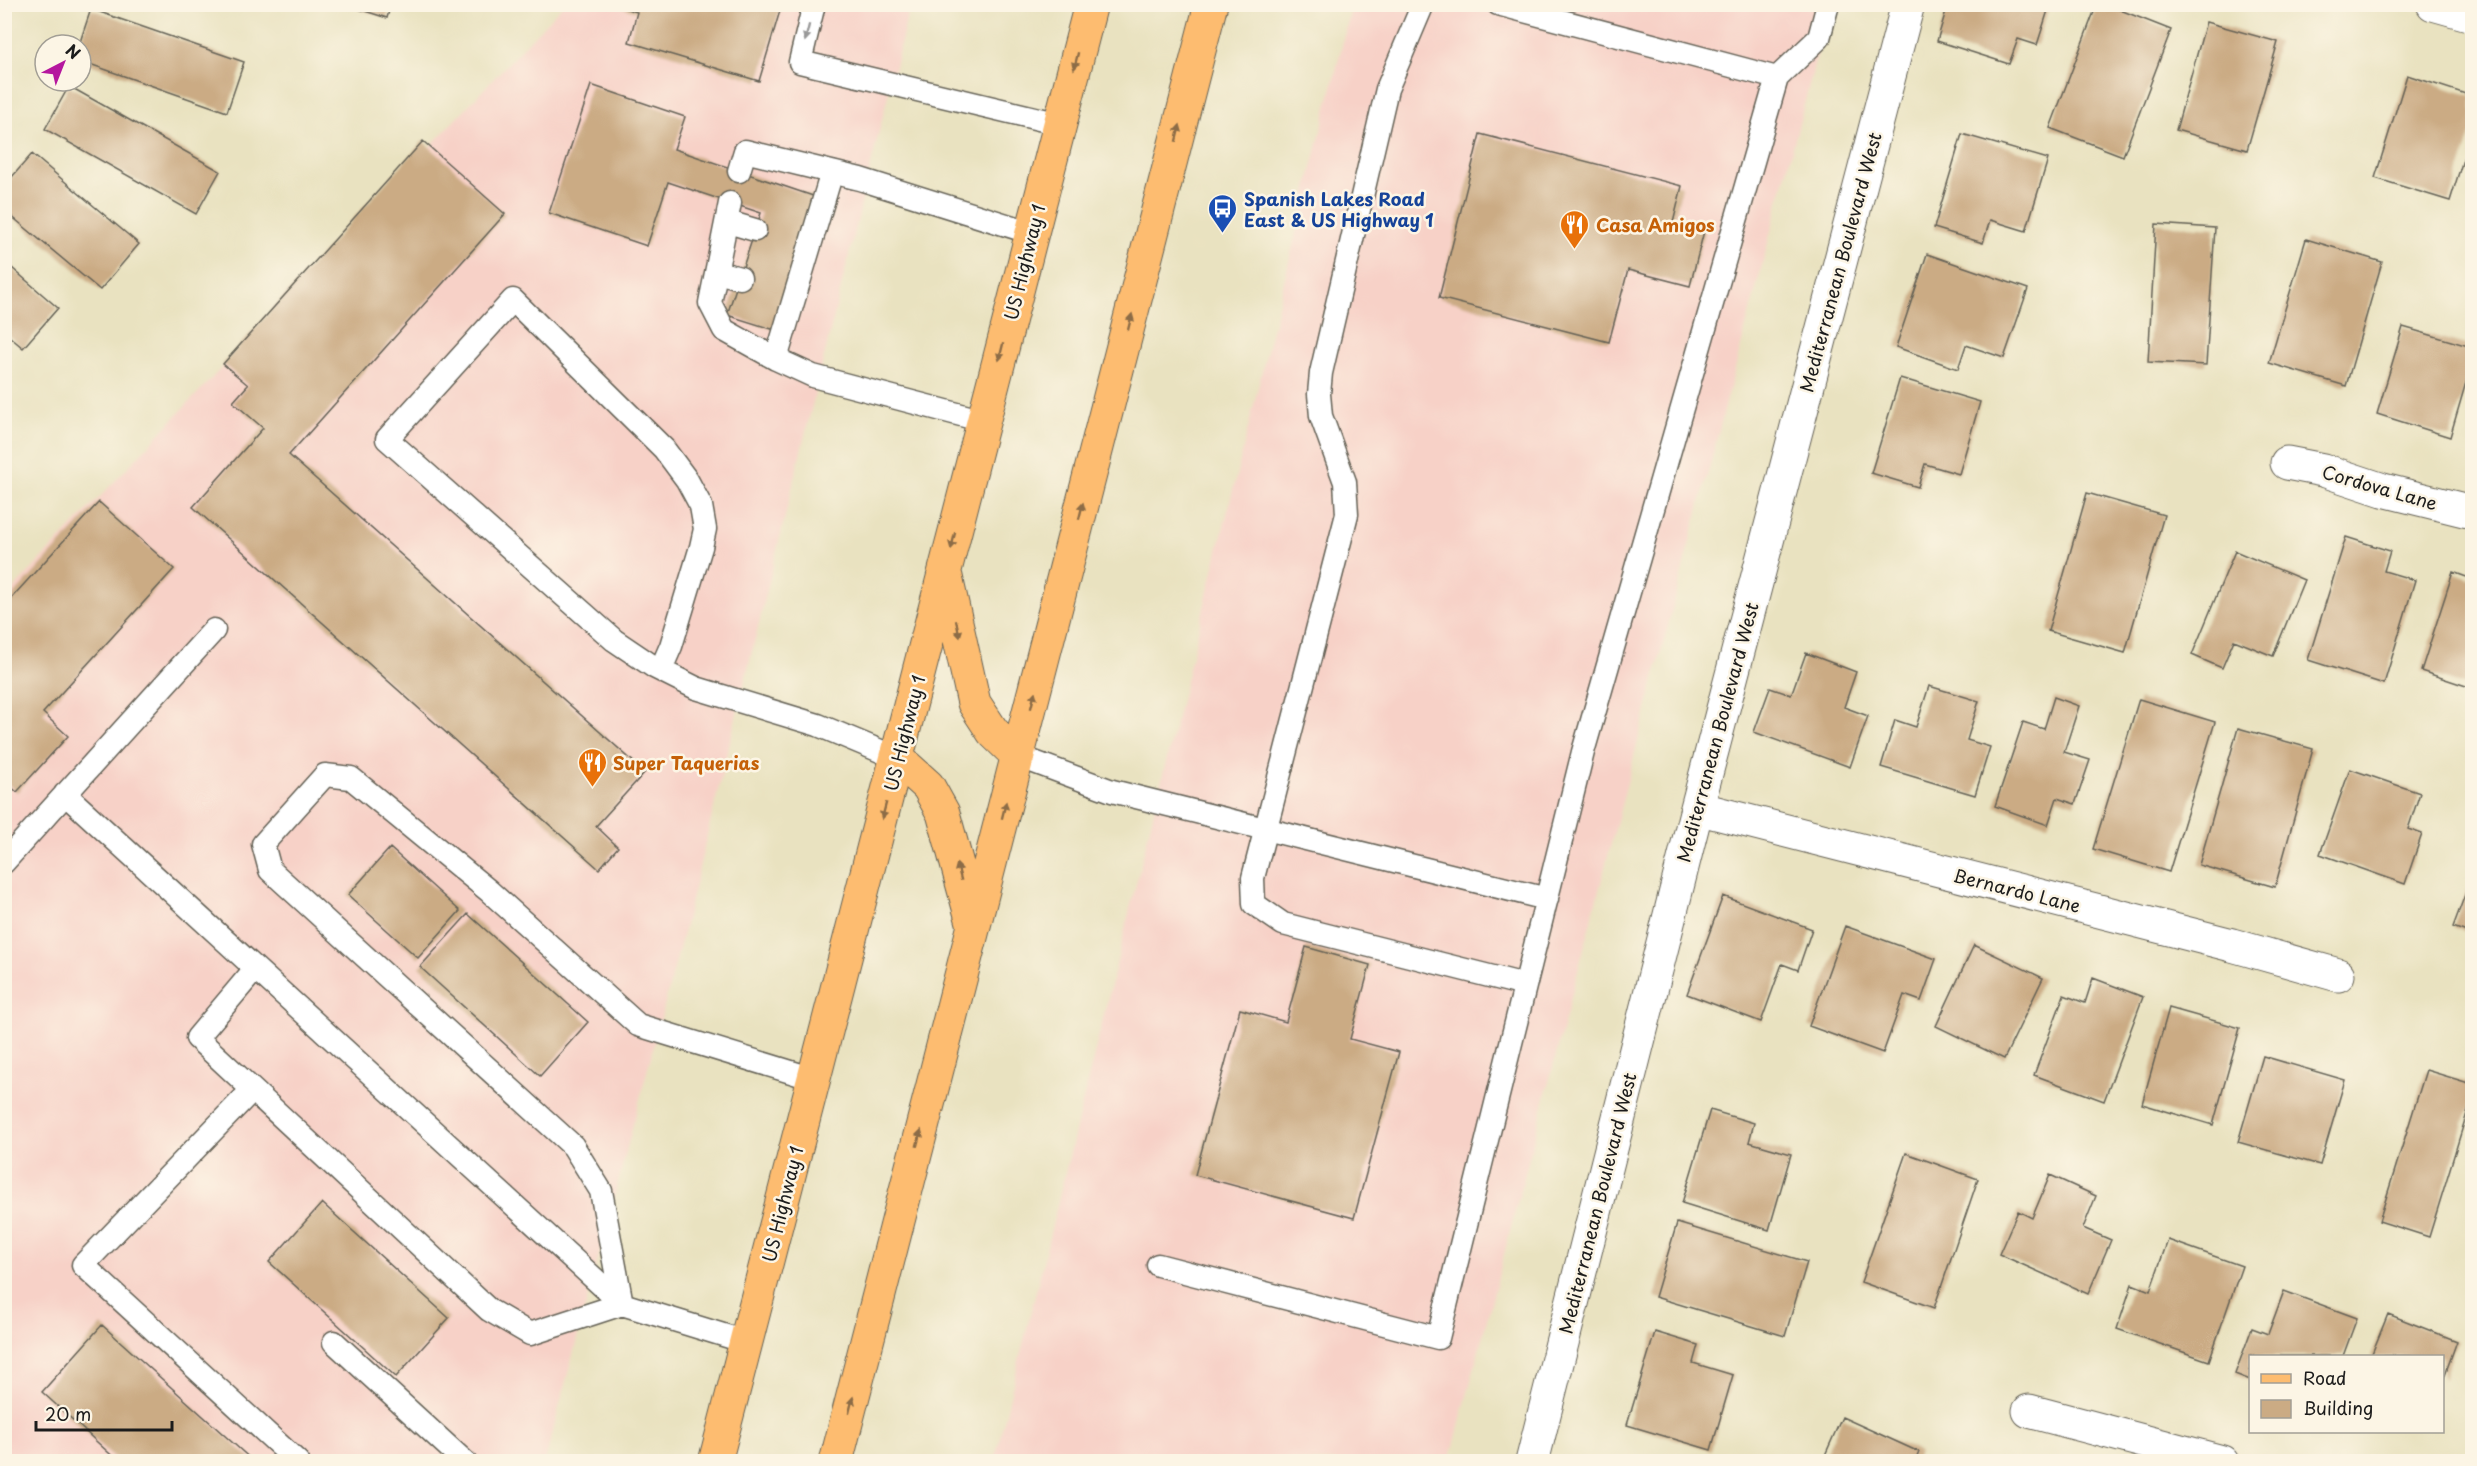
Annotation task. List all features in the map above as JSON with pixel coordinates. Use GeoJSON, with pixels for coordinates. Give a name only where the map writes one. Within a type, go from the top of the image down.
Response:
{"type":"FeatureCollection","features":[{"type":"Feature","properties":{"kind":"main road","name":"US Highway 1"},"geometry":{"type":"LineString","coordinates":[[715,1461],[1091,4]]}},
{"type":"Feature","properties":{"kind":"main road"},"geometry":{"type":"LineString","coordinates":[[836,1461],[1211,4]]}},
{"type":"Feature","properties":{"kind":"main road"},"geometry":{"type":"LineString","coordinates":[[945,572],[974,703],[993,732],[1018,756]]}},
{"type":"Feature","properties":{"kind":"main road"},"geometry":{"type":"LineString","coordinates":[[897,758],[928,786],[943,813],[974,928]]}},
{"type":"Feature","properties":{"kind":"street","name":"Mediterranean Boulevard West"},"geometry":{"type":"LineString","coordinates":[[1532,1461],[1696,808],[1908,4]]}},
{"type":"Feature","properties":{"kind":"street"},"geometry":{"type":"LineString","coordinates":[[2433,4],[2472,15]]}},
{"type":"Feature","properties":{"kind":"street","name":"Cordova Lane"},"geometry":{"type":"LineString","coordinates":[[2287,463],[2323,470],[2384,490],[2472,512]]}},
{"type":"Feature","properties":{"kind":"street","name":"Bernardo Lane"},"geometry":{"type":"LineString","coordinates":[[1696,808],[2232,945],[2337,975]]}},
{"type":"Feature","properties":{"kind":"street"},"geometry":{"type":"LineString","coordinates":[[2029,1410],[2222,1461]]}},
{"type":"Feature","properties":{"kind":"lane"},"geometry":{"type":"LineString","coordinates":[[814,4],[800,62],[1060,124]]}},
{"type":"Feature","properties":{"kind":"lane"},"geometry":{"type":"LineString","coordinates":[[1423,4],[1387,89],[1321,374],[1319,394],[1322,416],[1345,482],[1347,514],[1253,878],[1254,904],[1283,924],[1525,985]]}},
{"type":"Feature","properties":{"kind":"lane"},"geometry":{"type":"LineString","coordinates":[[1498,4],[1777,78]]}},
{"type":"Feature","properties":{"kind":"lane"},"geometry":{"type":"LineString","coordinates":[[1158,1264],[1438,1338],[1583,752],[1777,78],[1819,38],[1828,4]]}},
{"type":"Feature","properties":{"kind":"lane"},"geometry":{"type":"LineString","coordinates":[[740,171],[745,151],[860,179],[1032,233]]}},
{"type":"Feature","properties":{"kind":"lane"},"geometry":{"type":"LineString","coordinates":[[776,359],[792,292],[832,172]]}},
{"type":"Feature","properties":{"kind":"lane"},"geometry":{"type":"LineString","coordinates":[[755,230],[729,212],[710,303],[724,330],[776,359],[813,376],[984,421]]}},
{"type":"Feature","properties":{"kind":"lane"},"geometry":{"type":"LineString","coordinates":[[717,272],[740,278]]}},
{"type":"Feature","properties":{"kind":"lane"},"geometry":{"type":"LineString","coordinates":[[661,669],[671,646],[701,548],[705,529],[701,506],[687,480],[663,449],[513,300],[387,439],[614,640],[661,669],[696,688],[818,725],[897,758]]}},
{"type":"Feature","properties":{"kind":"lane"},"geometry":{"type":"LineString","coordinates":[[4,862],[214,630]]}},
{"type":"Feature","properties":{"kind":"lane"},"geometry":{"type":"LineString","coordinates":[[1018,756],[1112,790],[1546,899]]}},
{"type":"Feature","properties":{"kind":"lane"},"geometry":{"type":"LineString","coordinates":[[622,1304],[601,1191],[573,1146],[270,870],[262,844],[325,775],[351,778],[489,891],[638,1025],[814,1079]]}},
{"type":"Feature","properties":{"kind":"lane"},"geometry":{"type":"LineString","coordinates":[[64,794],[622,1304],[746,1342]]}},
{"type":"Feature","properties":{"kind":"lane"},"geometry":{"type":"LineString","coordinates":[[255,969],[197,1038],[489,1310],[530,1334],[622,1304]]}},
{"type":"Feature","properties":{"kind":"lane"},"geometry":{"type":"LineString","coordinates":[[252,1090],[83,1265],[298,1461]]}},
{"type":"Feature","properties":{"kind":"lane"},"geometry":{"type":"LineString","coordinates":[[334,1342],[465,1461]]}},
{"type":"Feature","properties":{"kind":"shaded area"},"geometry":{"type":"Polygon","coordinates":[[[563,5],[910,5],[682,938],[545,1461],[5,1461],[4,599],[563,5]]]}},
{"type":"Feature","properties":{"kind":"shaded area"},"geometry":{"type":"Polygon","coordinates":[[[1352,5],[1830,5],[1450,1461],[994,1462],[1352,5]]]}},
{"type":"Feature","properties":{"kind":"building"},"geometry":{"type":"Polygon","coordinates":[[[343,4],[391,4],[387,18],[343,4]]]}},
{"type":"Feature","properties":{"kind":"building"},"geometry":{"type":"Polygon","coordinates":[[[782,4],[759,81],[629,42],[637,12],[614,5],[782,4]]]}},
{"type":"Feature","properties":{"kind":"building"},"geometry":{"type":"Polygon","coordinates":[[[1948,4],[2050,4],[2037,45],[2018,39],[2009,64],[1937,41],[1948,4]]]}},
{"type":"Feature","properties":{"kind":"building"},"geometry":{"type":"Polygon","coordinates":[[[2097,4],[2105,4],[2171,30],[2123,156],[2050,128],[2097,4]]]}},
{"type":"Feature","properties":{"kind":"building"},"geometry":{"type":"Polygon","coordinates":[[[91,9],[244,62],[227,112],[93,65],[93,33],[83,33],[91,9]]]}},
{"type":"Feature","properties":{"kind":"building"},"geometry":{"type":"Polygon","coordinates":[[[2206,22],[2278,42],[2247,150],[2176,130],[2206,22]]]}},
{"type":"Feature","properties":{"kind":"building"},"geometry":{"type":"Polygon","coordinates":[[[2407,75],[2472,96],[2472,131],[2450,201],[2375,178],[2407,75]]]}},
{"type":"Feature","properties":{"kind":"building"},"geometry":{"type":"Polygon","coordinates":[[[591,85],[685,117],[674,149],[819,198],[775,330],[727,315],[761,213],[668,182],[647,246],[549,213],[591,85]]]}},
{"type":"Feature","properties":{"kind":"building"},"geometry":{"type":"Polygon","coordinates":[[[65,93],[81,93],[220,171],[196,214],[45,129],[65,93]]]}},
{"type":"Feature","properties":{"kind":"building","name":"Casa Amigos"},"geometry":{"type":"Polygon","coordinates":[[[1480,134],[1682,186],[1673,223],[1704,231],[1690,286],[1628,270],[1609,342],[1439,298],[1480,134]]]}},
{"type":"Feature","properties":{"kind":"building"},"geometry":{"type":"Polygon","coordinates":[[[1962,134],[2048,159],[2026,231],[1990,220],[1983,243],[1934,228],[1962,134]]]}},
{"type":"Feature","properties":{"kind":"building"},"geometry":{"type":"Polygon","coordinates":[[[423,141],[505,214],[289,455],[645,772],[596,826],[618,847],[599,869],[193,507],[263,428],[233,402],[248,385],[223,364],[423,141]]]}},
{"type":"Feature","properties":{"kind":"building"},"geometry":{"type":"Polygon","coordinates":[[[32,154],[139,244],[100,290],[4,210],[4,186],[32,154]]]}},
{"type":"Feature","properties":{"kind":"building"},"geometry":{"type":"Polygon","coordinates":[[[2156,224],[2215,228],[2206,365],[2148,362],[2156,224]]]}},
{"type":"Feature","properties":{"kind":"building"},"geometry":{"type":"Polygon","coordinates":[[[2306,239],[2382,262],[2346,386],[2269,363],[2306,239]]]}},
{"type":"Feature","properties":{"kind":"building"},"geometry":{"type":"Polygon","coordinates":[[[1927,254],[2028,289],[2004,358],[1966,345],[1958,369],[1896,347],[1927,254]]]}},
{"type":"Feature","properties":{"kind":"building"},"geometry":{"type":"Polygon","coordinates":[[[4,261],[58,308],[23,348],[4,332],[4,261]]]}},
{"type":"Feature","properties":{"kind":"building"},"geometry":{"type":"Polygon","coordinates":[[[2403,327],[2472,347],[2472,362],[2450,437],[2377,414],[2403,327]]]}},
{"type":"Feature","properties":{"kind":"building"},"geometry":{"type":"Polygon","coordinates":[[[1900,378],[1980,402],[1959,474],[1925,464],[1918,487],[1871,473],[1900,378]]]}},
{"type":"Feature","properties":{"kind":"building"},"geometry":{"type":"Polygon","coordinates":[[[2087,493],[2164,515],[2125,653],[2048,631],[2087,493]]]}},
{"type":"Feature","properties":{"kind":"building"},"geometry":{"type":"Polygon","coordinates":[[[99,502],[174,569],[43,713],[68,736],[17,792],[4,781],[4,606],[99,502]]]}},
{"type":"Feature","properties":{"kind":"building"},"geometry":{"type":"Polygon","coordinates":[[[2346,537],[2390,551],[2384,571],[2415,580],[2384,684],[2308,660],[2346,537]]]}},
{"type":"Feature","properties":{"kind":"building"},"geometry":{"type":"Polygon","coordinates":[[[2235,551],[2304,580],[2273,656],[2234,640],[2222,668],[2192,655],[2235,551]]]}},
{"type":"Feature","properties":{"kind":"building"},"geometry":{"type":"Polygon","coordinates":[[[2453,572],[2472,579],[2472,688],[2421,671],[2453,572]]]}},
{"type":"Feature","properties":{"kind":"building"},"geometry":{"type":"Polygon","coordinates":[[[1806,653],[1856,672],[1844,707],[1868,716],[1850,767],[1754,732],[1770,688],[1791,695],[1806,653]]]}},
{"type":"Feature","properties":{"kind":"building"},"geometry":{"type":"Polygon","coordinates":[[[1929,686],[1979,701],[1967,740],[1990,747],[1975,795],[1881,767],[1895,720],[1916,727],[1929,686]]]}},
{"type":"Feature","properties":{"kind":"building"},"geometry":{"type":"Polygon","coordinates":[[[2054,697],[2079,706],[2064,752],[2090,760],[2075,804],[2057,798],[2048,825],[1995,806],[2023,722],[2044,729],[2054,697]]]}},
{"type":"Feature","properties":{"kind":"building"},"geometry":{"type":"Polygon","coordinates":[[[2139,699],[2215,722],[2169,872],[2093,849],[2139,699]]]}},
{"type":"Feature","properties":{"kind":"building"},"geometry":{"type":"Polygon","coordinates":[[[2238,728],[2313,749],[2275,887],[2199,865],[2238,728]]]}},
{"type":"Feature","properties":{"kind":"building"},"geometry":{"type":"Polygon","coordinates":[[[2350,769],[2420,793],[2408,829],[2422,834],[2405,884],[2320,854],[2350,769]]]}},
{"type":"Feature","properties":{"kind":"building"},"geometry":{"type":"Polygon","coordinates":[[[390,848],[460,911],[418,958],[348,895],[390,848]]]}},
{"type":"Feature","properties":{"kind":"building"},"geometry":{"type":"Polygon","coordinates":[[[2472,876],[2472,934],[2453,927],[2472,876]]]}},
{"type":"Feature","properties":{"kind":"building"},"geometry":{"type":"Polygon","coordinates":[[[1723,896],[1812,929],[1798,970],[1782,964],[1761,1022],[1687,994],[1723,896]]]}},
{"type":"Feature","properties":{"kind":"building"},"geometry":{"type":"Polygon","coordinates":[[[468,914],[588,1022],[540,1076],[420,967],[468,914]]]}},
{"type":"Feature","properties":{"kind":"building"},"geometry":{"type":"Polygon","coordinates":[[[1845,926],[1936,959],[1921,1001],[1904,995],[1883,1053],[1809,1026],[1845,926]]]}},
{"type":"Feature","properties":{"kind":"building"},"geometry":{"type":"Polygon","coordinates":[[[1974,945],[2043,978],[2004,1059],[1936,1026],[1974,945]]]}},
{"type":"Feature","properties":{"kind":"building"},"geometry":{"type":"Polygon","coordinates":[[[1306,947],[1370,965],[1350,1039],[1399,1052],[1354,1218],[1195,1175],[1240,1009],[1286,1022],[1306,947]]]}},
{"type":"Feature","properties":{"kind":"building"},"geometry":{"type":"Polygon","coordinates":[[[2093,978],[2143,997],[2104,1101],[2034,1075],[2064,995],[2085,1003],[2093,978]]]}},
{"type":"Feature","properties":{"kind":"building"},"geometry":{"type":"Polygon","coordinates":[[[2169,1008],[2240,1028],[2213,1125],[2142,1104],[2169,1008]]]}},
{"type":"Feature","properties":{"kind":"building"},"geometry":{"type":"Polygon","coordinates":[[[2263,1056],[2345,1080],[2320,1165],[2238,1142],[2263,1056]]]}},
{"type":"Feature","properties":{"kind":"building"},"geometry":{"type":"Polygon","coordinates":[[[2426,1070],[2472,1084],[2472,1097],[2429,1237],[2379,1221],[2426,1070]]]}},
{"type":"Feature","properties":{"kind":"building"},"geometry":{"type":"Polygon","coordinates":[[[1710,1110],[1754,1123],[1749,1142],[1791,1154],[1769,1230],[1682,1203],[1710,1110]]]}},
{"type":"Feature","properties":{"kind":"building"},"geometry":{"type":"Polygon","coordinates":[[[1906,1153],[1978,1179],[1934,1308],[1861,1282],[1906,1153]]]}},
{"type":"Feature","properties":{"kind":"building"},"geometry":{"type":"Polygon","coordinates":[[[2050,1175],[2096,1196],[2083,1228],[2111,1240],[2088,1294],[1999,1254],[2018,1211],[2032,1218],[2050,1175]]]}},
{"type":"Feature","properties":{"kind":"building"},"geometry":{"type":"Polygon","coordinates":[[[322,1203],[449,1318],[396,1377],[269,1262],[322,1203]]]}},
{"type":"Feature","properties":{"kind":"building"},"geometry":{"type":"Polygon","coordinates":[[[1677,1223],[1807,1262],[1785,1336],[1655,1297],[1677,1223]]]}},
{"type":"Feature","properties":{"kind":"building"},"geometry":{"type":"Polygon","coordinates":[[[2168,1240],[2242,1266],[2209,1361],[2117,1329],[2132,1284],[2150,1291],[2168,1240]]]}},
{"type":"Feature","properties":{"kind":"building"},"geometry":{"type":"Polygon","coordinates":[[[2284,1291],[2357,1318],[2343,1355],[2249,1355],[2249,1380],[2235,1374],[2252,1328],[2268,1334],[2284,1291]]]}},
{"type":"Feature","properties":{"kind":"building"},"geometry":{"type":"Polygon","coordinates":[[[2388,1314],[2457,1341],[2444,1377],[2444,1355],[2371,1355],[2388,1314]]]}},
{"type":"Feature","properties":{"kind":"building"},"geometry":{"type":"Polygon","coordinates":[[[102,1325],[254,1462],[119,1462],[42,1392],[102,1325]]]}},
{"type":"Feature","properties":{"kind":"building"},"geometry":{"type":"Polygon","coordinates":[[[1655,1332],[1698,1345],[1693,1363],[1733,1375],[1711,1450],[1627,1425],[1655,1332]]]}},
{"type":"Feature","properties":{"kind":"building"},"geometry":{"type":"Polygon","coordinates":[[[1842,1417],[1919,1452],[1915,1462],[1822,1462],[1842,1417]]]}},
{"type":"Feature","properties":{"kind":"place","name":"Spanish Lakes Road East & US Highway 1"},"geometry":{"type":"Point","coordinates":[1223,234]}},
{"type":"Feature","properties":{"kind":"place","name":"Casa Amigos"},"geometry":{"type":"Point","coordinates":[1575,250]}},
{"type":"Feature","properties":{"kind":"place","name":"Super Taquerias"},"geometry":{"type":"Point","coordinates":[592,788]}}]}
